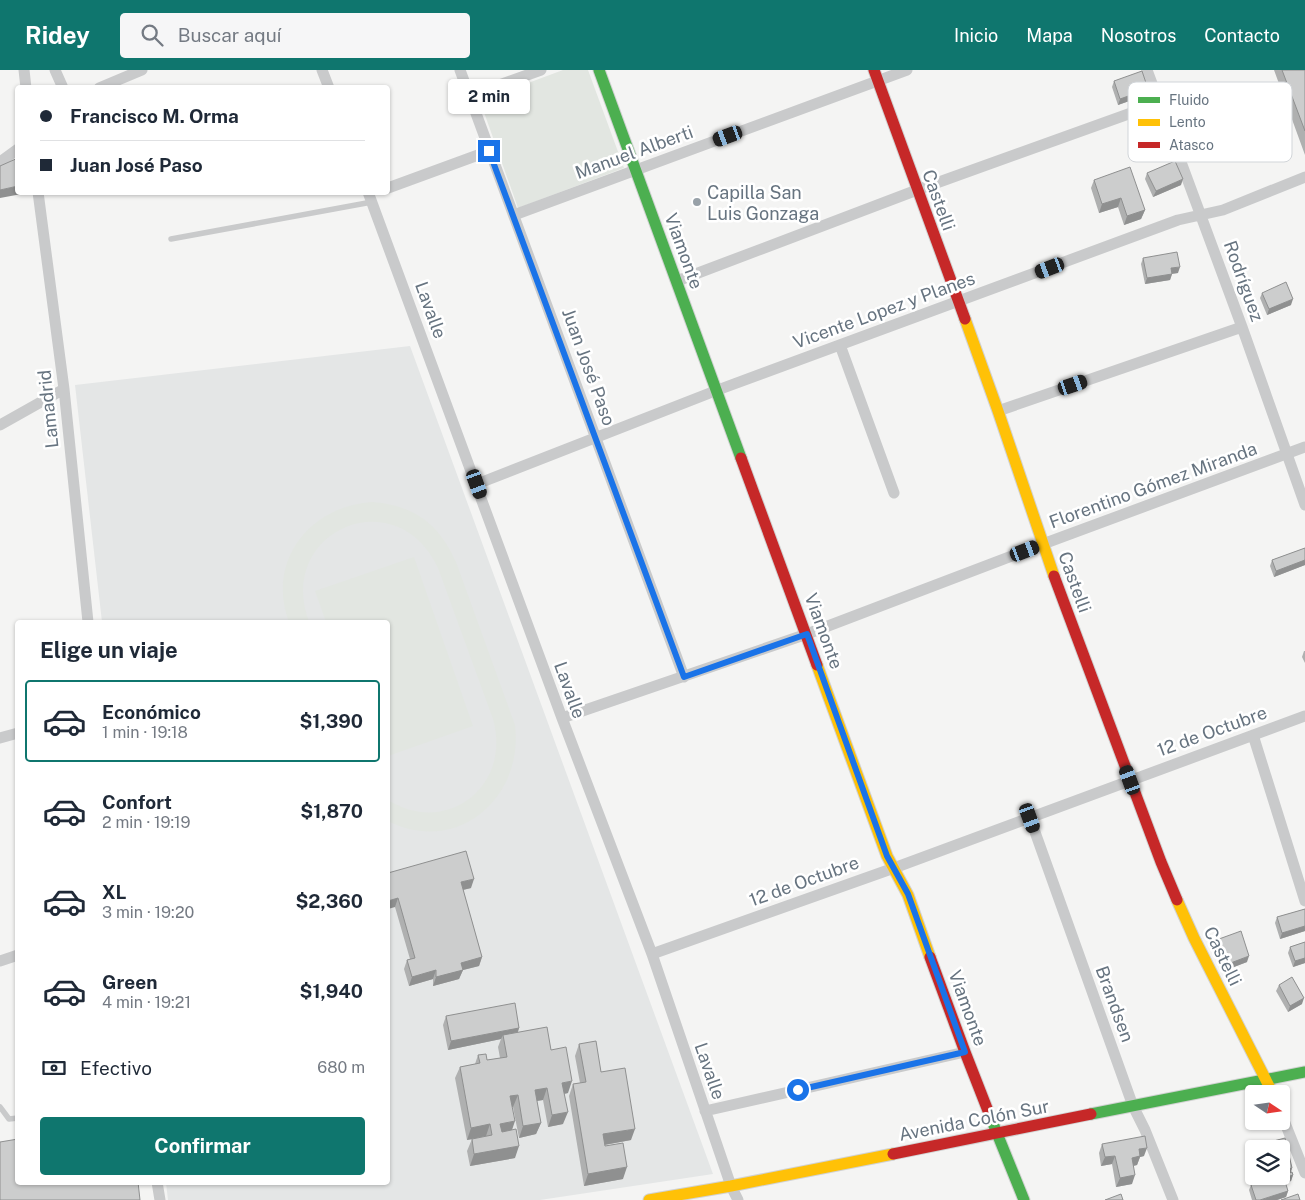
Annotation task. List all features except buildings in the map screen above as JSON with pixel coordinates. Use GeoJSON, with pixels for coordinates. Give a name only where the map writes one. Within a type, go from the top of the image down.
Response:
{"type":"FeatureCollection","features":[{"type":"Feature","properties":{"kind":"street"},"geometry":{"type":"LineString","coordinates":[[24,70],[26,85]]}},
{"type":"Feature","properties":{"kind":"street"},"geometry":{"type":"LineString","coordinates":[[55,70],[61,85]]}},
{"type":"Feature","properties":{"kind":"street"},"geometry":{"type":"LineString","coordinates":[[106,85],[142,70]]}},
{"type":"Feature","properties":{"kind":"street"},"geometry":{"type":"LineString","coordinates":[[322,70],[328,85]]}},
{"type":"Feature","properties":{"kind":"street","name":"Juan José Paso"},"geometry":{"type":"LineString","coordinates":[[460,70],[684,677]]}},
{"type":"Feature","properties":{"kind":"street"},"geometry":{"type":"LineString","coordinates":[[469,96],[541,70]]}},
{"type":"Feature","properties":{"kind":"street","name":"Viamonte"},"geometry":{"type":"LineString","coordinates":[[599,70],[887,856],[908,894],[965,1052],[1024,1200]]}},
{"type":"Feature","properties":{"kind":"street","name":"Manuel Alberti"},"geometry":{"type":"LineString","coordinates":[[514,216],[876,75],[907,70]]}},
{"type":"Feature","properties":{"kind":"street","name":"Rodríguez"},"geometry":{"type":"LineString","coordinates":[[1147,70],[1151,82]]}},
{"type":"Feature","properties":{"kind":"street","name":"Castelli"},"geometry":{"type":"LineString","coordinates":[[876,75],[998,412],[1043,544],[1161,862],[1194,938],[1268,1085]]}},
{"type":"Feature","properties":{"kind":"street"},"geometry":{"type":"LineString","coordinates":[[677,281],[917,190],[1128,114]]}},
{"type":"Feature","properties":{"kind":"street"},"geometry":{"type":"LineString","coordinates":[[0,162],[15,151]]}},
{"type":"Feature","properties":{"kind":"street"},"geometry":{"type":"LineString","coordinates":[[390,187],[489,151]]}},
{"type":"Feature","properties":{"kind":"street","name":"Rodríguez"},"geometry":{"type":"LineString","coordinates":[[1181,162],[1305,506]]}},
{"type":"Feature","properties":{"kind":"street","name":"Vicente Lopez y Planes"},"geometry":{"type":"LineString","coordinates":[[477,484],[715,390],[1178,220],[1223,210],[1305,177]]}},
{"type":"Feature","properties":{"kind":"street","name":"Lamadrid"},"geometry":{"type":"LineString","coordinates":[[38,195],[64,389],[88,620]]}},
{"type":"Feature","properties":{"kind":"street","name":"Lavalle"},"geometry":{"type":"LineString","coordinates":[[371,196],[562,718],[652,954],[731,1186],[738,1200]]}},
{"type":"Feature","properties":{"kind":"street"},"geometry":{"type":"LineString","coordinates":[[998,412],[1242,327]]}},
{"type":"Feature","properties":{"kind":"street"},"geometry":{"type":"LineString","coordinates":[[840,345],[894,493]]}},
{"type":"Feature","properties":{"kind":"street"},"geometry":{"type":"LineString","coordinates":[[0,425],[64,389]]}},
{"type":"Feature","properties":{"kind":"street","name":"Florentino Gómez Miranda"},"geometry":{"type":"LineString","coordinates":[[562,718],[807,634],[1305,447]]}},
{"type":"Feature","properties":{"kind":"street","name":"12 de Octubre"},"geometry":{"type":"LineString","coordinates":[[652,954],[894,868],[1305,716]]}},
{"type":"Feature","properties":{"kind":"street"},"geometry":{"type":"LineString","coordinates":[[0,738],[15,734]]}},
{"type":"Feature","properties":{"kind":"street"},"geometry":{"type":"LineString","coordinates":[[1252,735],[1305,901]]}},
{"type":"Feature","properties":{"kind":"street","name":"Brandsen"},"geometry":{"type":"LineString","coordinates":[[1030,818],[1134,1106],[1173,1200]]}},
{"type":"Feature","properties":{"kind":"street"},"geometry":{"type":"LineString","coordinates":[[0,961],[15,956]]}},
{"type":"Feature","properties":{"kind":"street"},"geometry":{"type":"LineString","coordinates":[[705,1111],[965,1052]]}},
{"type":"Feature","properties":{"kind":"street","name":"Avenida Colón Sur"},"geometry":{"type":"LineString","coordinates":[[649,1200],[731,1186],[1305,1072]]}},
{"type":"Feature","properties":{"kind":"street"},"geometry":{"type":"LineString","coordinates":[[1288,1130],[1305,1173]]}},
{"type":"Feature","properties":{"kind":"street"},"geometry":{"type":"LineString","coordinates":[[158,1185],[160,1200]]}},
{"type":"Feature","properties":{"kind":"lane"},"geometry":{"type":"LineString","coordinates":[[171,239],[371,196]]}},
{"type":"Feature","properties":{"kind":"lane"},"geometry":{"type":"LineString","coordinates":[[0,1107],[9,1118],[15,1118]]}},
{"type":"Feature","properties":{"kind":"shaded area"},"geometry":{"type":"Polygon","coordinates":[[[563,70],[588,70],[624,168],[518,208],[480,101],[563,70]]]}},
{"type":"Feature","properties":{"kind":"shaded area"},"geometry":{"type":"Polygon","coordinates":[[[410,346],[713,1174],[540,1200],[168,1200],[166,1185],[390,1185],[390,620],[102,620],[75,385],[410,346]]]}},
{"type":"Feature","properties":{"kind":"shaded area"},"geometry":{"type":"Polygon","coordinates":[[[372,502],[400,507],[413,512],[423,519],[442,537],[456,562],[515,725],[515,752],[509,776],[497,797],[481,814],[461,825],[438,831],[414,830],[390,822],[390,801],[410,810],[432,812],[452,808],[470,798],[484,784],[493,765],[496,743],[493,719],[438,568],[419,541],[396,526],[370,522],[345,527],[324,541],[309,562],[303,590],[309,620],[288,620],[283,599],[284,578],[289,558],[299,541],[312,526],[330,514],[350,506],[372,502]]]}},
{"type":"Feature","properties":{"kind":"shaded area"},"geometry":{"type":"Polygon","coordinates":[[[414,557],[473,726],[390,755],[390,620],[325,620],[315,591],[414,557]]]}},
{"type":"Feature","properties":{"kind":"traffic: fast"},"geometry":{"type":"LineString","coordinates":[[599,70],[741,458]]}},
{"type":"Feature","properties":{"kind":"traffic: fast"},"geometry":{"type":"LineString","coordinates":[[1091,1114],[1305,1072]]}},
{"type":"Feature","properties":{"kind":"traffic: fast"},"geometry":{"type":"LineString","coordinates":[[990,1116],[1024,1200]]}},
{"type":"Feature","properties":{"kind":"traffic: slow"},"geometry":{"type":"LineString","coordinates":[[965,319],[1054,576]]}},
{"type":"Feature","properties":{"kind":"traffic: slow"},"geometry":{"type":"LineString","coordinates":[[817,665],[887,856],[908,895],[930,957]]}},
{"type":"Feature","properties":{"kind":"traffic: slow"},"geometry":{"type":"LineString","coordinates":[[1177,900],[1194,938],[1268,1085]]}},
{"type":"Feature","properties":{"kind":"traffic: slow"},"geometry":{"type":"LineString","coordinates":[[649,1200],[893,1154]]}},
{"type":"Feature","properties":{"kind":"traffic: jam"},"geometry":{"type":"LineString","coordinates":[[874,70],[965,319]]}},
{"type":"Feature","properties":{"kind":"traffic: jam"},"geometry":{"type":"LineString","coordinates":[[741,458],[817,665]]}},
{"type":"Feature","properties":{"kind":"traffic: jam"},"geometry":{"type":"LineString","coordinates":[[1054,576],[1177,900]]}},
{"type":"Feature","properties":{"kind":"traffic: jam"},"geometry":{"type":"LineString","coordinates":[[930,957],[990,1116]]}},
{"type":"Feature","properties":{"kind":"traffic: jam"},"geometry":{"type":"LineString","coordinates":[[893,1154],[1091,1114]]}},
{"type":"Feature","properties":{"kind":"place","name":"Capilla San Luis Gonzaga"},"geometry":{"type":"Point","coordinates":[697,202]}},
{"type":"Feature","properties":{"kind":"route"},"geometry":{"type":"LineString","coordinates":[[489,151],[684,677],[807,634],[887,856],[908,894],[965,1052],[798,1090]]}}]}
